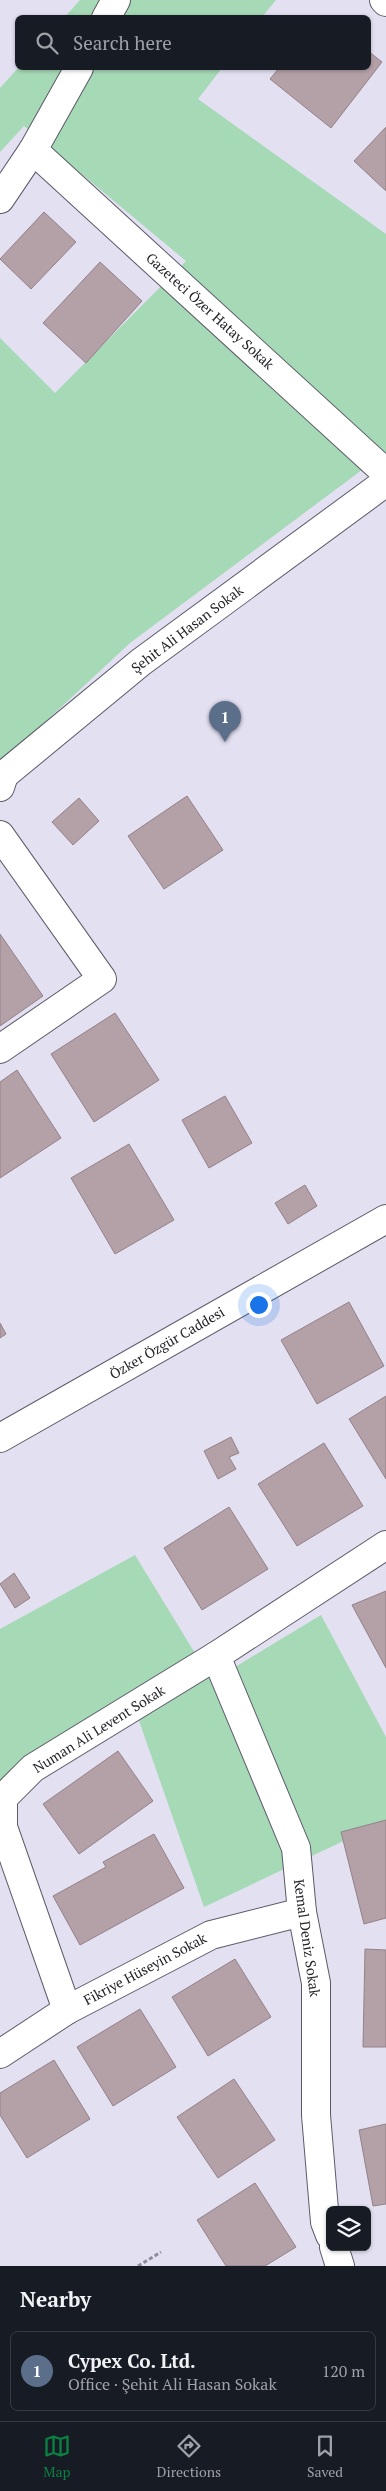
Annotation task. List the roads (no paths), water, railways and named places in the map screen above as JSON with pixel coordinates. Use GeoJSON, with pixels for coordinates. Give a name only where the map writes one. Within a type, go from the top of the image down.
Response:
{"type":"FeatureCollection","features":[{"type":"Feature","properties":{"kind":"street"},"geometry":{"type":"LineString","coordinates":[[108,15],[116,0]]}},
{"type":"Feature","properties":{"kind":"street"},"geometry":{"type":"LineString","coordinates":[[0,199],[33,150],[78,70]]}},
{"type":"Feature","properties":{"kind":"street","name":"Gazeteci Özer Hatay Sokak"},"geometry":{"type":"LineString","coordinates":[[33,150],[386,473]]}},
{"type":"Feature","properties":{"kind":"street","name":"Şehit Ali Hasan Sokak"},"geometry":{"type":"LineString","coordinates":[[0,787],[4,775],[142,662],[386,482]]}},
{"type":"Feature","properties":{"kind":"street"},"geometry":{"type":"LineString","coordinates":[[0,1049],[102,979],[1,840]]}},
{"type":"Feature","properties":{"kind":"street","name":"Özker Özgür Caddesi"},"geometry":{"type":"LineString","coordinates":[[0,1438],[386,1219]]}},
{"type":"Feature","properties":{"kind":"street","name":"Numan Ali Levent Sokak"},"geometry":{"type":"LineString","coordinates":[[67,2010],[3,1827],[3,1798],[33,1768],[216,1656],[386,1545]]}},
{"type":"Feature","properties":{"kind":"street","name":"Kemal Deniz Sokak"},"geometry":{"type":"LineString","coordinates":[[216,1656],[296,1848],[302,1912],[316,1983],[316,2115],[326,2225]]}},
{"type":"Feature","properties":{"kind":"street","name":"Fikriye Hüseyin Sokak"},"geometry":{"type":"LineString","coordinates":[[0,2054],[67,2010],[211,1934],[302,1912]]}},
{"type":"Feature","properties":{"kind":"street"},"geometry":{"type":"LineString","coordinates":[[335,2251],[340,2266]]}},
{"type":"Feature","properties":{"kind":"place","name":"Cypex Co. Ltd."},"geometry":{"type":"Point","coordinates":[225,742]}}]}
